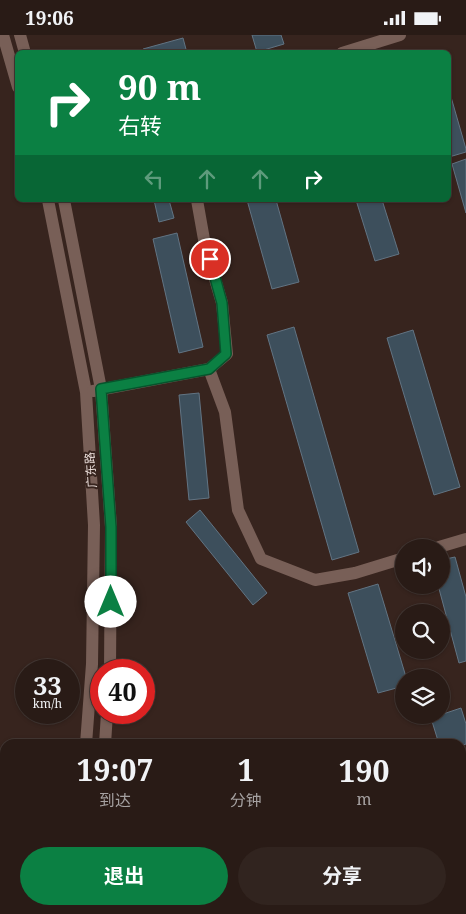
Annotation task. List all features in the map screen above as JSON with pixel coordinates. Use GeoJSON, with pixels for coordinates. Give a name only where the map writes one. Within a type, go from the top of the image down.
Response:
{"type":"FeatureCollection","features":[{"type":"Feature","properties":{"kind":"street"},"geometry":{"type":"LineString","coordinates":[[3,35],[15,77]]}},
{"type":"Feature","properties":{"kind":"street"},"geometry":{"type":"LineString","coordinates":[[20,35],[24,50]]}},
{"type":"Feature","properties":{"kind":"street"},"geometry":{"type":"LineString","coordinates":[[352,50],[400,35]]}},
{"type":"Feature","properties":{"kind":"street","name":"广东路"},"geometry":{"type":"LineString","coordinates":[[48,202],[86,391],[94,525],[92,664],[86,739]]}},
{"type":"Feature","properties":{"kind":"street","name":"广东路"},"geometry":{"type":"LineString","coordinates":[[64,202],[101,389],[111,527],[110,659]]}},
{"type":"Feature","properties":{"kind":"street"},"geometry":{"type":"LineString","coordinates":[[86,391],[209,369],[226,354],[222,303],[206,245],[197,202]]}},
{"type":"Feature","properties":{"kind":"street"},"geometry":{"type":"LineString","coordinates":[[209,369],[225,412],[238,510],[261,559],[315,580],[355,573],[395,561]]}},
{"type":"Feature","properties":{"kind":"street"},"geometry":{"type":"LineString","coordinates":[[450,544],[466,539]]}},
{"type":"Feature","properties":{"kind":"street"},"geometry":{"type":"LineString","coordinates":[[105,739],[106,724]]}},
{"type":"Feature","properties":{"kind":"building"},"geometry":{"type":"Polygon","coordinates":[[[252,35],[281,35],[284,44],[264,50],[256,50],[252,35]]]}},
{"type":"Feature","properties":{"kind":"building"},"geometry":{"type":"Polygon","coordinates":[[[183,38],[186,50],[143,50],[183,38]]]}},
{"type":"Feature","properties":{"kind":"building"},"geometry":{"type":"Polygon","coordinates":[[[451,97],[466,149],[466,152],[451,156],[451,97]]]}},
{"type":"Feature","properties":{"kind":"building"},"geometry":{"type":"Polygon","coordinates":[[[466,159],[466,213],[452,164],[466,159]]]}},
{"type":"Feature","properties":{"kind":"building"},"geometry":{"type":"Polygon","coordinates":[[[154,202],[170,202],[174,218],[159,222],[154,202]]]}},
{"type":"Feature","properties":{"kind":"building"},"geometry":{"type":"Polygon","coordinates":[[[248,202],[277,202],[299,282],[272,289],[248,202]]]}},
{"type":"Feature","properties":{"kind":"building"},"geometry":{"type":"Polygon","coordinates":[[[357,202],[383,202],[399,254],[375,261],[357,202]]]}},
{"type":"Feature","properties":{"kind":"building"},"geometry":{"type":"Polygon","coordinates":[[[177,233],[203,347],[179,353],[153,239],[177,233]]]}},
{"type":"Feature","properties":{"kind":"building"},"geometry":{"type":"Polygon","coordinates":[[[294,327],[359,552],[332,560],[267,335],[294,327]]]}},
{"type":"Feature","properties":{"kind":"building"},"geometry":{"type":"Polygon","coordinates":[[[413,330],[460,487],[434,495],[387,338],[413,330]]]}},
{"type":"Feature","properties":{"kind":"building"},"geometry":{"type":"Polygon","coordinates":[[[199,393],[209,498],[189,500],[179,395],[199,393]]]}},
{"type":"Feature","properties":{"kind":"building"},"geometry":{"type":"Polygon","coordinates":[[[200,510],[267,593],[253,605],[186,522],[200,510]]]}},
{"type":"Feature","properties":{"kind":"building"},"geometry":{"type":"Polygon","coordinates":[[[455,557],[466,597],[466,661],[459,663],[450,630],[450,604],[443,604],[440,594],[450,594],[450,558],[455,557]]]}},
{"type":"Feature","properties":{"kind":"building"},"geometry":{"type":"Polygon","coordinates":[[[378,584],[395,640],[395,659],[401,659],[404,669],[395,669],[395,688],[378,693],[348,593],[378,584]]]}},
{"type":"Feature","properties":{"kind":"building"},"geometry":{"type":"Polygon","coordinates":[[[461,708],[466,724],[466,739],[437,739],[433,724],[450,724],[450,712],[461,708]]]}},
{"type":"Feature","properties":{"kind":"route"},"geometry":{"type":"LineString","coordinates":[[111,602],[111,527],[101,389],[209,369],[226,354],[222,303],[210,259]]}}]}
